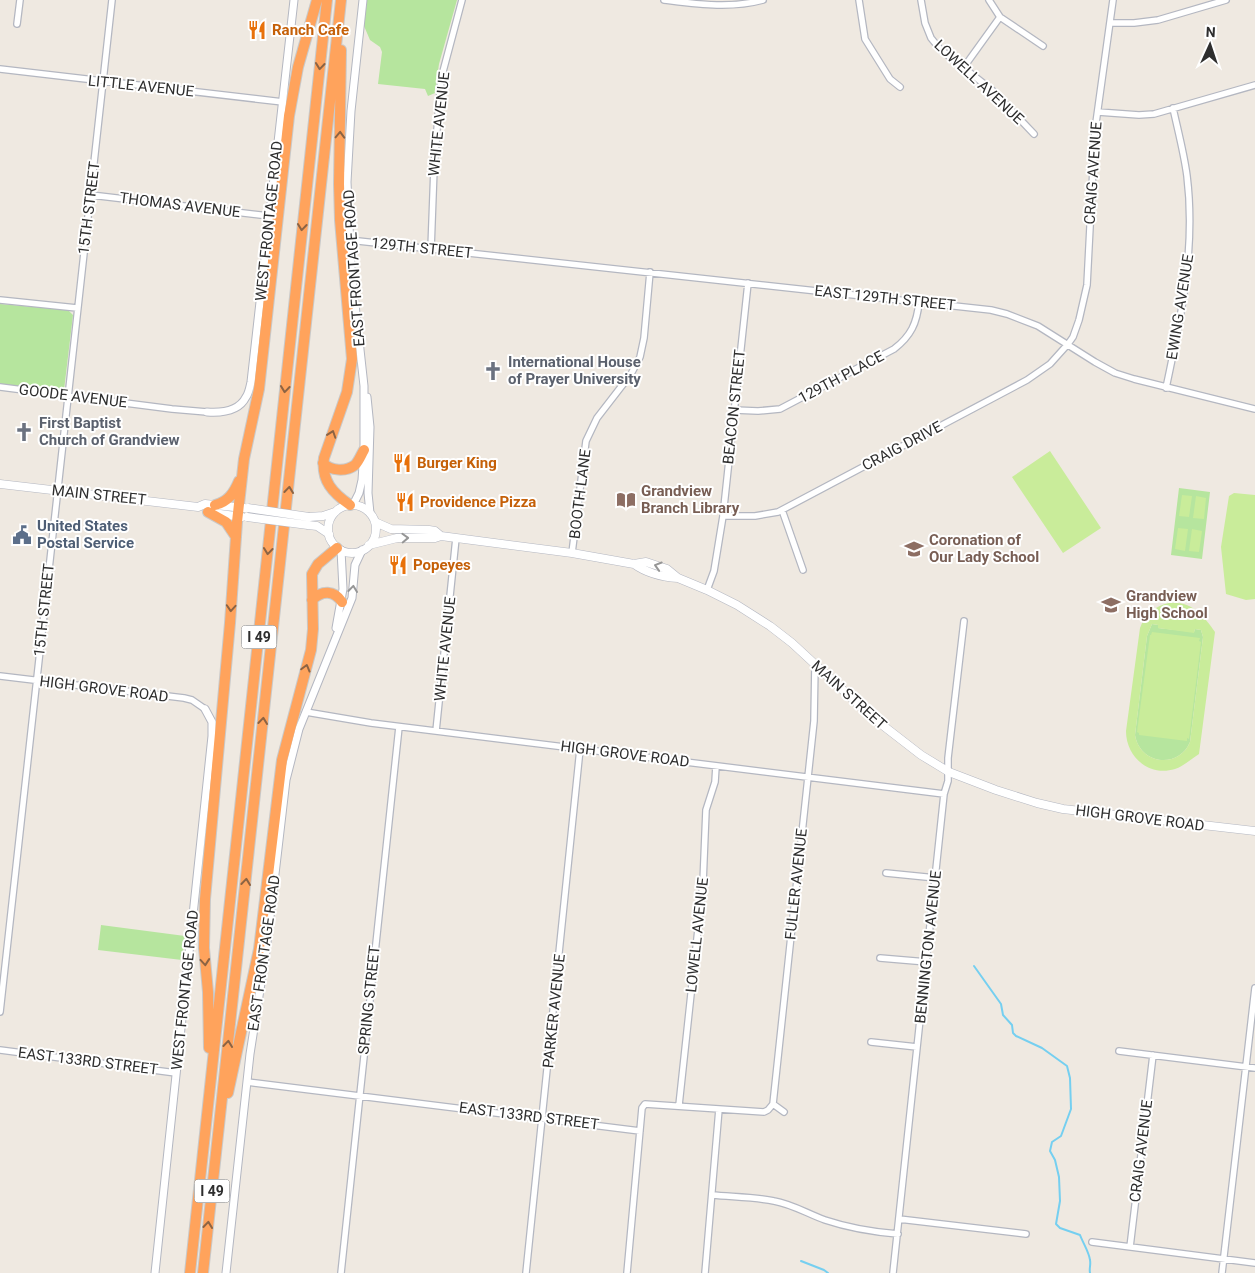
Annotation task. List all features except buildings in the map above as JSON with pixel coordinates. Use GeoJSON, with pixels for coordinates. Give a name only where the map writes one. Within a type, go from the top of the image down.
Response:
{"type":"FeatureCollection","features":[{"type":"Feature","properties":{"kind":"highway"},"geometry":{"type":"LineString","coordinates":[[210,1089],[208,992],[204,948],[205,899],[232,604],[236,537],[243,512],[242,476],[258,389],[289,116],[298,67],[317,0]]}},
{"type":"Feature","properties":{"kind":"highway","name":"I 49"},"geometry":{"type":"LineString","coordinates":[[190,1273],[327,0]]}},
{"type":"Feature","properties":{"kind":"highway","name":"I 49"},"geometry":{"type":"LineString","coordinates":[[203,1273],[341,0]]}},
{"type":"Feature","properties":{"kind":"highway"},"geometry":{"type":"LineString","coordinates":[[339,17],[341,22],[340,220],[352,358],[347,392],[323,463],[325,479],[330,489],[352,505]]}},
{"type":"Feature","properties":{"kind":"highway"},"geometry":{"type":"LineString","coordinates":[[323,463],[332,470],[350,468],[358,461],[364,450]]}},
{"type":"Feature","properties":{"kind":"highway"},"geometry":{"type":"LineString","coordinates":[[236,537],[226,522],[212,508],[230,497],[242,476]]}},
{"type":"Feature","properties":{"kind":"highway"},"geometry":{"type":"LineString","coordinates":[[221,1110],[229,1089],[256,966],[263,924],[279,775],[286,740],[311,650],[313,628],[311,580],[314,569],[324,557],[339,549]]}},
{"type":"Feature","properties":{"kind":"highway"},"geometry":{"type":"LineString","coordinates":[[312,600],[320,594],[330,592],[336,595],[342,602]]}},
{"type":"Feature","properties":{"kind":"main road","name":"MAIN STREET"},"geometry":{"type":"LineString","coordinates":[[0,484],[198,507],[205,504],[212,508],[243,512],[309,517],[323,516],[335,512]]}},
{"type":"Feature","properties":{"kind":"main road"},"geometry":{"type":"LineString","coordinates":[[352,505],[361,507],[370,513],[375,522],[376,534],[369,545],[362,550],[351,552],[339,549],[332,542],[329,534],[329,521],[335,512],[344,506],[352,505]]}},
{"type":"Feature","properties":{"kind":"main road","name":"MAIN STREET"},"geometry":{"type":"LineString","coordinates":[[243,512],[317,526],[329,534]]}},
{"type":"Feature","properties":{"kind":"main road","name":"MAIN STREET"},"geometry":{"type":"LineString","coordinates":[[375,522],[391,529],[435,531],[441,536]]}},
{"type":"Feature","properties":{"kind":"main road","name":"MAIN STREET"},"geometry":{"type":"LineString","coordinates":[[369,545],[397,538],[435,538],[441,536],[572,553],[634,564],[646,562],[667,569],[678,578],[742,608],[770,626],[893,735],[949,772],[1026,800]]}},
{"type":"Feature","properties":{"kind":"main road","name":"HIGH GROVE ROAD"},"geometry":{"type":"LineString","coordinates":[[1026,800],[1063,809],[1255,831]]}},
{"type":"Feature","properties":{"kind":"street"},"geometry":{"type":"LineString","coordinates":[[18,24],[20,0]]}},
{"type":"Feature","properties":{"kind":"street","name":"15TH STREET"},"geometry":{"type":"LineString","coordinates":[[0,1012],[112,0]]}},
{"type":"Feature","properties":{"kind":"street","name":"WEST FRONTAGE ROAD"},"geometry":{"type":"LineString","coordinates":[[206,412],[217,413],[232,410],[246,398],[252,382],[294,0]]}},
{"type":"Feature","properties":{"kind":"street","name":"EAST FRONTAGE ROAD"},"geometry":{"type":"LineString","coordinates":[[352,505],[360,487],[364,450],[364,386],[349,240],[348,182],[350,130],[363,0]]}},
{"type":"Feature","properties":{"kind":"street","name":"WHITE AVENUE"},"geometry":{"type":"LineString","coordinates":[[431,249],[434,168],[441,79],[462,0]]}},
{"type":"Feature","properties":{"kind":"street"},"geometry":{"type":"LineString","coordinates":[[664,0],[711,5],[733,5],[763,0]]}},
{"type":"Feature","properties":{"kind":"street"},"geometry":{"type":"LineString","coordinates":[[859,0],[865,39],[890,79],[900,87]]}},
{"type":"Feature","properties":{"kind":"street","name":"LOWELL AVENUE"},"geometry":{"type":"LineString","coordinates":[[921,0],[925,23],[931,38],[940,49],[993,91],[1034,134]]}},
{"type":"Feature","properties":{"kind":"street"},"geometry":{"type":"LineString","coordinates":[[989,0],[1000,18],[1044,46]]}},
{"type":"Feature","properties":{"kind":"street","name":"CRAIG AVENUE"},"geometry":{"type":"LineString","coordinates":[[1068,344],[1073,337],[1079,320],[1086,285],[1095,130],[1113,0]]}},
{"type":"Feature","properties":{"kind":"street"},"geometry":{"type":"LineString","coordinates":[[1110,23],[1158,20],[1226,0]]}},
{"type":"Feature","properties":{"kind":"street"},"geometry":{"type":"LineString","coordinates":[[964,67],[1000,18]]}},
{"type":"Feature","properties":{"kind":"street","name":"LITTLE AVENUE"},"geometry":{"type":"LineString","coordinates":[[0,69],[283,102]]}},
{"type":"Feature","properties":{"kind":"street"},"geometry":{"type":"LineString","coordinates":[[1098,112],[1139,115],[1173,108],[1255,85]]}},
{"type":"Feature","properties":{"kind":"street","name":"EWING AVENUE"},"geometry":{"type":"LineString","coordinates":[[1166,388],[1185,297],[1190,241],[1187,175],[1173,108]]}},
{"type":"Feature","properties":{"kind":"street","name":"THOMAS AVENUE"},"geometry":{"type":"LineString","coordinates":[[91,195],[269,216]]}},
{"type":"Feature","properties":{"kind":"street","name":"129TH STREET"},"geometry":{"type":"LineString","coordinates":[[349,240],[495,256]]}},
{"type":"Feature","properties":{"kind":"street","name":"EAST 129TH STREET"},"geometry":{"type":"LineString","coordinates":[[495,256],[991,310],[1038,326],[1095,362],[1115,372],[1166,388],[1255,409]]}},
{"type":"Feature","properties":{"kind":"street","name":"BOOTH LANE"},"geometry":{"type":"LineString","coordinates":[[572,553],[586,442],[597,418],[630,374],[640,357],[644,338],[650,272]]}},
{"type":"Feature","properties":{"kind":"street","name":"BEACON STREET"},"geometry":{"type":"LineString","coordinates":[[707,590],[714,571],[723,516],[748,283]]}},
{"type":"Feature","properties":{"kind":"street"},"geometry":{"type":"LineString","coordinates":[[0,300],[77,308]]}},
{"type":"Feature","properties":{"kind":"street","name":"129TH PLACE"},"geometry":{"type":"LineString","coordinates":[[734,410],[758,411],[780,409],[894,349],[904,341],[912,330],[917,317],[919,302]]}},
{"type":"Feature","properties":{"kind":"street","name":"CRAIG DRIVE"},"geometry":{"type":"LineString","coordinates":[[723,516],[756,516],[778,512],[1028,380],[1050,364],[1068,344]]}},
{"type":"Feature","properties":{"kind":"street","name":"EAST FRONTAGE ROAD"},"geometry":{"type":"LineString","coordinates":[[364,386],[366,389],[370,427],[368,493],[370,513]]}},
{"type":"Feature","properties":{"kind":"street","name":"GOODE AVENUE"},"geometry":{"type":"LineString","coordinates":[[0,387],[172,410],[206,412]]}},
{"type":"Feature","properties":{"kind":"street"},"geometry":{"type":"LineString","coordinates":[[782,510],[803,570]]}},
{"type":"Feature","properties":{"kind":"street","name":"WHITE AVENUE"},"geometry":{"type":"LineString","coordinates":[[436,731],[456,538]]}},
{"type":"Feature","properties":{"kind":"street","name":"EAST FRONTAGE ROAD"},"geometry":{"type":"LineString","coordinates":[[334,640],[342,602],[344,576],[339,549]]}},
{"type":"Feature","properties":{"kind":"street","name":"EAST FRONTAGE ROAD"},"geometry":{"type":"LineString","coordinates":[[226,1273],[250,1054],[266,951],[284,789],[295,742],[352,598],[355,564],[362,550]]}},
{"type":"Feature","properties":{"kind":"street","name":"BENNINGTON AVENUE"},"geometry":{"type":"LineString","coordinates":[[893,1273],[964,621]]}},
{"type":"Feature","properties":{"kind":"street","name":"FULLER AVENUE"},"geometry":{"type":"LineString","coordinates":[[772,1104],[814,721],[815,664]]}},
{"type":"Feature","properties":{"kind":"street","name":"HIGH GROVE ROAD"},"geometry":{"type":"LineString","coordinates":[[0,676],[184,698],[192,700],[205,709]]}},
{"type":"Feature","properties":{"kind":"street","name":"WEST FRONTAGE ROAD"},"geometry":{"type":"LineString","coordinates":[[155,1273],[212,736],[212,722],[205,709]]}},
{"type":"Feature","properties":{"kind":"street","name":"HIGH GROVE ROAD"},"geometry":{"type":"LineString","coordinates":[[306,712],[436,731],[944,794]]}},
{"type":"Feature","properties":{"kind":"street","name":"SPRING STREET"},"geometry":{"type":"LineString","coordinates":[[341,1273],[399,726]]}},
{"type":"Feature","properties":{"kind":"street","name":"PARKER AVENUE"},"geometry":{"type":"LineString","coordinates":[[526,1273],[580,749]]}},
{"type":"Feature","properties":{"kind":"street","name":"LOWELL AVENUE"},"geometry":{"type":"LineString","coordinates":[[679,1106],[703,883],[706,810],[715,782],[716,766]]}},
{"type":"Feature","properties":{"kind":"street"},"geometry":{"type":"LineString","coordinates":[[886,873],[936,878]]}},
{"type":"Feature","properties":{"kind":"street"},"geometry":{"type":"LineString","coordinates":[[880,958],[926,962]]}},
{"type":"Feature","properties":{"kind":"street"},"geometry":{"type":"LineString","coordinates":[[1222,1273],[1255,988]]}},
{"type":"Feature","properties":{"kind":"street"},"geometry":{"type":"LineString","coordinates":[[871,1042],[917,1047]]}},
{"type":"Feature","properties":{"kind":"street","name":"EAST 133RD STREET"},"geometry":{"type":"LineString","coordinates":[[0,1050],[176,1073]]}},
{"type":"Feature","properties":{"kind":"street"},"geometry":{"type":"LineString","coordinates":[[1119,1051],[1255,1068]]}},
{"type":"Feature","properties":{"kind":"street","name":"CRAIG AVENUE"},"geometry":{"type":"LineString","coordinates":[[1130,1247],[1153,1055]]}},
{"type":"Feature","properties":{"kind":"street","name":"EAST 133RD STREET"},"geometry":{"type":"LineString","coordinates":[[247,1082],[640,1131]]}},
{"type":"Feature","properties":{"kind":"street"},"geometry":{"type":"LineString","coordinates":[[627,1273],[642,1108],[645,1104],[764,1112],[772,1104],[784,1112]]}},
{"type":"Feature","properties":{"kind":"street"},"geometry":{"type":"LineString","coordinates":[[706,1273],[720,1109]]}},
{"type":"Feature","properties":{"kind":"street"},"geometry":{"type":"LineString","coordinates":[[712,1195],[774,1201],[793,1206],[843,1226],[871,1232],[898,1234]]}},
{"type":"Feature","properties":{"kind":"street"},"geometry":{"type":"LineString","coordinates":[[899,1219],[1026,1234]]}},
{"type":"Feature","properties":{"kind":"street"},"geometry":{"type":"LineString","coordinates":[[1092,1242],[1255,1263]]}},
{"type":"Feature","properties":{"kind":"green space"},"geometry":{"type":"Polygon","coordinates":[[[367,0],[457,0],[439,64],[435,93],[428,96],[425,89],[378,84],[382,52],[380,47],[370,40],[364,26],[367,0]]]}},
{"type":"Feature","properties":{"kind":"green space"},"geometry":{"type":"Polygon","coordinates":[[[0,304],[68,310],[73,315],[64,390],[61,392],[0,384],[0,304]]]}},
{"type":"Feature","properties":{"kind":"green space"},"geometry":{"type":"Polygon","coordinates":[[[1050,451],[1101,528],[1063,553],[1012,477],[1050,451]]]}},
{"type":"Feature","properties":{"kind":"green space"},"geometry":{"type":"Polygon","coordinates":[[[1179,488],[1210,492],[1202,559],[1171,555],[1179,488]]]}},
{"type":"Feature","properties":{"kind":"green space"},"geometry":{"type":"Polygon","coordinates":[[[1234,493],[1255,495],[1255,599],[1246,600],[1226,594],[1221,547],[1229,496],[1234,493]]]}},
{"type":"Feature","properties":{"kind":"green space"},"geometry":{"type":"Polygon","coordinates":[[[1182,495],[1192,496],[1189,517],[1179,516],[1182,495]]]}},
{"type":"Feature","properties":{"kind":"green space"},"geometry":{"type":"Polygon","coordinates":[[[1196,496],[1206,498],[1204,519],[1193,518],[1196,496]]]}},
{"type":"Feature","properties":{"kind":"green space"},"geometry":{"type":"Polygon","coordinates":[[[1178,528],[1188,529],[1185,551],[1175,549],[1178,528]]]}},
{"type":"Feature","properties":{"kind":"green space"},"geometry":{"type":"Polygon","coordinates":[[[1192,529],[1202,531],[1199,552],[1189,551],[1192,529]]]}},
{"type":"Feature","properties":{"kind":"green space"},"geometry":{"type":"Polygon","coordinates":[[[1164,604],[1184,604],[1196,610],[1215,632],[1199,754],[1178,768],[1165,771],[1148,767],[1135,757],[1130,749],[1126,731],[1140,628],[1148,615],[1164,604]],[[1152,624],[1147,636],[1135,735],[1138,745],[1144,753],[1152,758],[1169,760],[1185,751],[1190,742],[1203,637],[1201,630],[1195,629],[1194,633],[1158,628],[1158,625],[1152,624]]]}},
{"type":"Feature","properties":{"kind":"green space"},"geometry":{"type":"Polygon","coordinates":[[[1152,624],[1158,625],[1158,628],[1194,632],[1195,629],[1201,630],[1203,637],[1190,742],[1185,751],[1169,760],[1152,758],[1144,753],[1138,745],[1135,735],[1147,636],[1152,624]]]}},
{"type":"Feature","properties":{"kind":"green space"},"geometry":{"type":"Polygon","coordinates":[[[1152,632],[1200,638],[1189,739],[1187,738],[1187,741],[1139,735],[1137,732],[1150,635],[1152,632]]]}},
{"type":"Feature","properties":{"kind":"green space"},"geometry":{"type":"Polygon","coordinates":[[[101,925],[185,936],[182,960],[98,950],[101,925]]]}},
{"type":"Feature","properties":{"kind":"waterway"},"geometry":{"type":"LineString","coordinates":[[974,966],[1001,1004],[1003,1015],[1012,1025],[1013,1033],[1042,1048],[1067,1066],[1070,1078],[1071,1109],[1061,1136],[1052,1142],[1050,1151],[1055,1160],[1059,1177],[1060,1201],[1056,1224],[1060,1228],[1080,1235],[1089,1257],[1090,1273]]}},
{"type":"Feature","properties":{"kind":"waterway"},"geometry":{"type":"LineString","coordinates":[[801,1261],[828,1273]]}},
{"type":"Feature","properties":{"kind":"place","name":"Ranch Cafe"},"geometry":{"type":"Point","coordinates":[257,30]}},
{"type":"Feature","properties":{"kind":"place","name":"International House of Prayer University"},"geometry":{"type":"Point","coordinates":[493,371]}},
{"type":"Feature","properties":{"kind":"place","name":"First Baptist Church of Grandview"},"geometry":{"type":"Point","coordinates":[24,432]}},
{"type":"Feature","properties":{"kind":"place","name":"Burger King"},"geometry":{"type":"Point","coordinates":[402,463]}},
{"type":"Feature","properties":{"kind":"place","name":"Grandview Branch Library"},"geometry":{"type":"Point","coordinates":[626,500]}},
{"type":"Feature","properties":{"kind":"place","name":"Providence Pizza"},"geometry":{"type":"Point","coordinates":[405,502]}},
{"type":"Feature","properties":{"kind":"place","name":"United States Postal Service"},"geometry":{"type":"Point","coordinates":[22,535]}},
{"type":"Feature","properties":{"kind":"place","name":"Coronation of Our Lady School"},"geometry":{"type":"Point","coordinates":[914,549]}},
{"type":"Feature","properties":{"kind":"place","name":"Popeyes"},"geometry":{"type":"Point","coordinates":[398,565]}},
{"type":"Feature","properties":{"kind":"place","name":"Grandview High School"},"geometry":{"type":"Point","coordinates":[1111,605]}}]}
